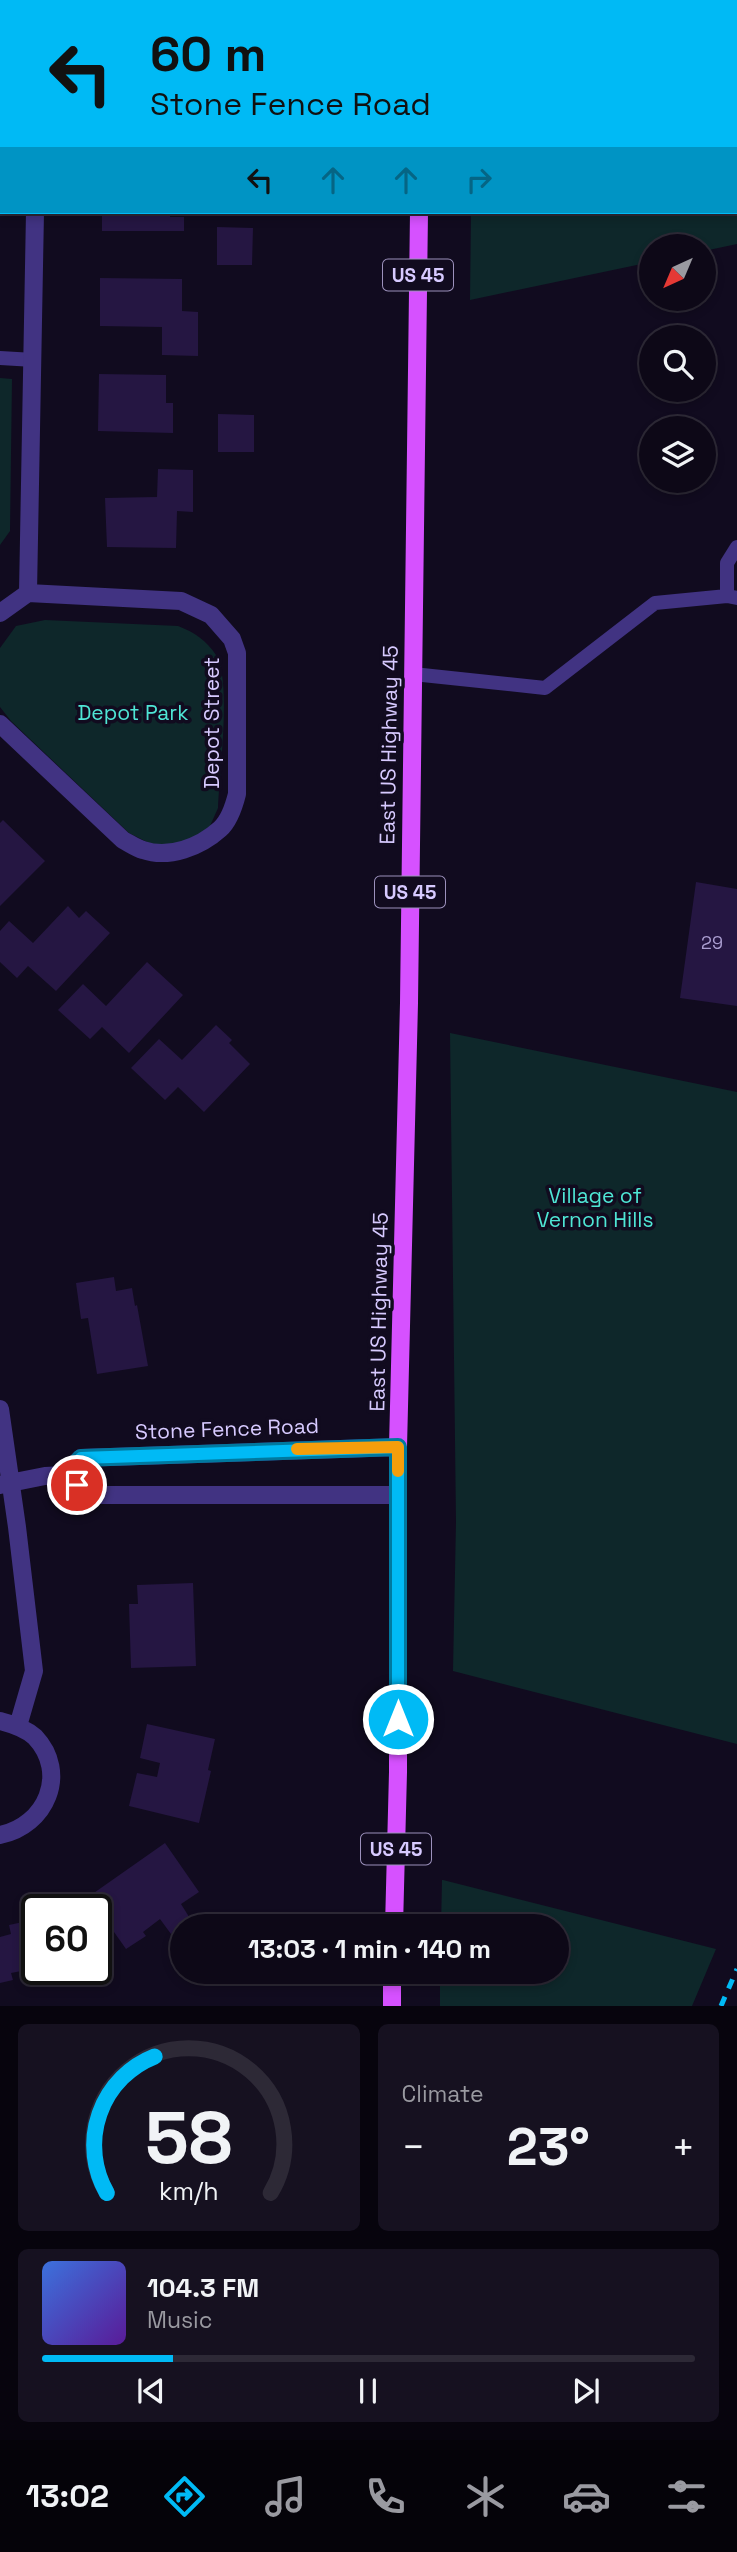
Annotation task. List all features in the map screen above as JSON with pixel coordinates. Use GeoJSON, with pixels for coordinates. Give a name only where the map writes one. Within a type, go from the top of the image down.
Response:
{"type":"FeatureCollection","features":[{"type":"Feature","properties":{"kind":"main road","name":"East US Highway 45"},"geometry":{"type":"LineString","coordinates":[[398,1447],[410,1003],[419,214]]}},
{"type":"Feature","properties":{"kind":"main road","name":"US 45"},"geometry":{"type":"LineString","coordinates":[[394,1914],[398,1772],[398,1447]]}},
{"type":"Feature","properties":{"kind":"main road"},"geometry":{"type":"LineString","coordinates":[[392,2006],[393,1984]]}},
{"type":"Feature","properties":{"kind":"street"},"geometry":{"type":"LineString","coordinates":[[0,613],[28,593],[35,214]]}},
{"type":"Feature","properties":{"kind":"street","name":"Depot Street"},"geometry":{"type":"LineString","coordinates":[[0,724],[122,840],[144,851],[174,852],[193,848],[222,828],[233,809],[237,794],[237,653],[232,639],[211,615],[181,601],[28,593]]}},
{"type":"Feature","properties":{"kind":"street"},"geometry":{"type":"LineString","coordinates":[[0,1409],[5,1483],[34,1671],[18,1726]]}},
{"type":"Feature","properties":{"kind":"street","name":"Stone Fence Road"},"geometry":{"type":"LineString","coordinates":[[5,1483],[65,1475],[81,1458],[398,1447]]}},
{"type":"Feature","properties":{"kind":"street"},"geometry":{"type":"LineString","coordinates":[[65,1475],[90,1495],[398,1495]]}},
{"type":"Feature","properties":{"kind":"street"},"geometry":{"type":"LineString","coordinates":[[0,1721],[18,1726],[34,1737],[46,1753],[51,1772],[50,1791],[42,1809],[29,1823],[13,1832],[0,1835]]}},
{"type":"Feature","properties":{"kind":"lane"},"geometry":{"type":"LineString","coordinates":[[0,358],[34,360]]}},
{"type":"Feature","properties":{"kind":"lane"},"geometry":{"type":"LineString","coordinates":[[413,674],[545,688],[655,603],[732,597],[727,563],[737,547]]}},
{"type":"Feature","properties":{"kind":"green space"},"geometry":{"type":"Polygon","coordinates":[[[471,214],[737,214],[737,244],[716,248],[716,234],[639,234],[639,265],[470,300],[471,214]]]}},
{"type":"Feature","properties":{"kind":"green space"},"geometry":{"type":"Polygon","coordinates":[[[0,378],[12,379],[10,531],[0,545],[0,378]]]}},
{"type":"Feature","properties":{"kind":"green space","name":"Depot Park"},"geometry":{"type":"Polygon","coordinates":[[[45,620],[178,626],[200,638],[216,655],[221,668],[224,706],[218,808],[210,826],[194,838],[179,844],[155,846],[129,833],[11,721],[0,707],[0,648],[16,626],[45,620]]]}},
{"type":"Feature","properties":{"kind":"green space","name":"Village of Vernon Hills"},"geometry":{"type":"Polygon","coordinates":[[[450,1033],[737,1092],[737,1744],[453,1671],[456,1522],[450,1033]]]}},
{"type":"Feature","properties":{"kind":"green space"},"geometry":{"type":"Polygon","coordinates":[[[442,1880],[716,1949],[692,2006],[440,2006],[440,1984],[569,1984],[569,1914],[441,1914],[442,1880]]]}},
{"type":"Feature","properties":{"kind":"building"},"geometry":{"type":"Polygon","coordinates":[[[102,214],[170,214],[170,217],[184,217],[184,231],[102,231],[102,214]]]}},
{"type":"Feature","properties":{"kind":"building"},"geometry":{"type":"Polygon","coordinates":[[[217,227],[253,228],[252,265],[217,265],[217,227]]]}},
{"type":"Feature","properties":{"kind":"building"},"geometry":{"type":"Polygon","coordinates":[[[100,278],[182,279],[182,311],[198,312],[198,356],[162,355],[162,327],[100,326],[100,278]]]}},
{"type":"Feature","properties":{"kind":"building"},"geometry":{"type":"Polygon","coordinates":[[[99,374],[166,375],[166,403],[173,403],[173,433],[98,431],[99,374]]]}},
{"type":"Feature","properties":{"kind":"building"},"geometry":{"type":"Polygon","coordinates":[[[218,414],[254,415],[254,452],[218,452],[218,414]]]}},
{"type":"Feature","properties":{"kind":"building"},"geometry":{"type":"Polygon","coordinates":[[[158,469],[193,470],[193,512],[177,511],[176,548],[107,547],[105,498],[157,497],[158,469]]]}},
{"type":"Feature","properties":{"kind":"building"},"geometry":{"type":"Polygon","coordinates":[[[3,820],[45,861],[0,906],[0,823],[3,820]]]}},
{"type":"Feature","properties":{"kind":"building"},"geometry":{"type":"Polygon","coordinates":[[[696,882],[737,889],[737,1006],[680,998],[696,882]]]}},
{"type":"Feature","properties":{"kind":"building"},"geometry":{"type":"Polygon","coordinates":[[[68,906],[79,918],[86,911],[110,933],[56,991],[28,966],[17,978],[0,962],[0,931],[9,921],[33,943],[68,906]]]}},
{"type":"Feature","properties":{"kind":"building"},"geometry":{"type":"Polygon","coordinates":[[[147,962],[183,995],[129,1053],[102,1027],[90,1039],[58,1010],[83,984],[106,1006],[147,962]]]}},
{"type":"Feature","properties":{"kind":"building"},"geometry":{"type":"Polygon","coordinates":[[[216,1025],[232,1040],[229,1043],[250,1064],[204,1112],[178,1087],[165,1100],[131,1068],[159,1039],[182,1060],[216,1025]]]}},
{"type":"Feature","properties":{"kind":"building"},"geometry":{"type":"Polygon","coordinates":[[[114,1277],[116,1291],[132,1288],[148,1366],[97,1374],[88,1318],[81,1319],[76,1283],[114,1277]]]}},
{"type":"Feature","properties":{"kind":"building"},"geometry":{"type":"Polygon","coordinates":[[[193,1583],[196,1666],[131,1668],[129,1604],[138,1604],[137,1585],[193,1583]]]}},
{"type":"Feature","properties":{"kind":"building"},"geometry":{"type":"Polygon","coordinates":[[[147,1724],[215,1739],[199,1823],[129,1806],[137,1773],[157,1777],[160,1763],[140,1758],[147,1724]]]}},
{"type":"Feature","properties":{"kind":"building"},"geometry":{"type":"Polygon","coordinates":[[[165,1843],[199,1892],[181,1904],[187,1914],[170,1914],[170,1933],[160,1919],[143,1932],[146,1936],[126,1949],[114,1932],[112,1933],[112,1894],[92,1894],[165,1843]]]}},
{"type":"Feature","properties":{"kind":"building"},"geometry":{"type":"Polygon","coordinates":[[[21,1922],[21,1971],[11,1973],[13,1980],[0,1983],[0,1937],[11,1934],[9,1925],[21,1922]]]}},
{"type":"Feature","properties":{"kind":"railway"},"geometry":{"type":"LineString","coordinates":[[721,2006],[737,1969]]}},
{"type":"Feature","properties":{"kind":"slow traffic"},"geometry":{"type":"LineString","coordinates":[[297,1449],[398,1447],[398,1471]]}},
{"type":"Feature","properties":{"kind":"route"},"geometry":{"type":"LineString","coordinates":[[77,1485],[65,1475],[81,1458],[334,1447],[398,1447],[398,1719]]}}]}
